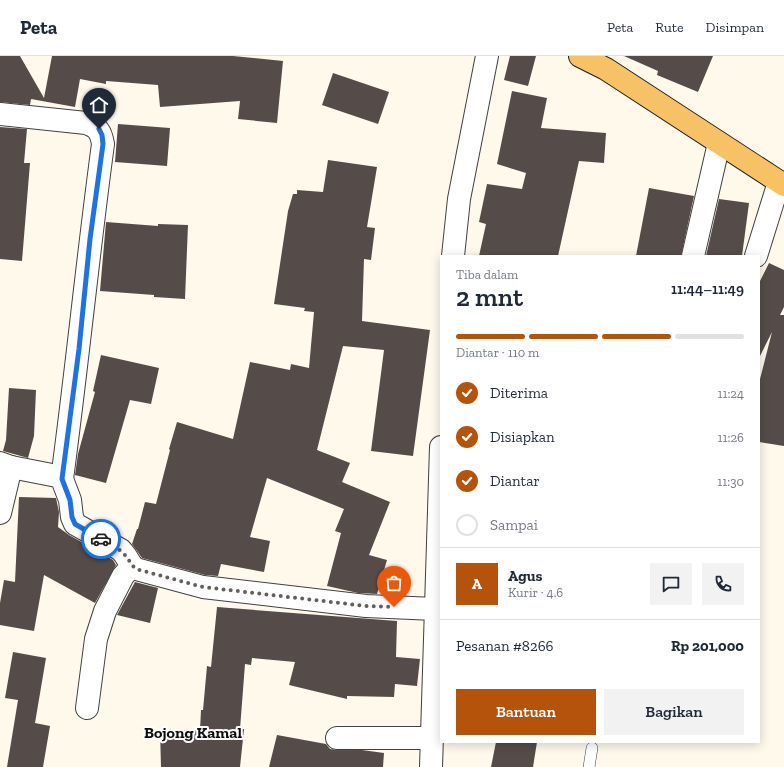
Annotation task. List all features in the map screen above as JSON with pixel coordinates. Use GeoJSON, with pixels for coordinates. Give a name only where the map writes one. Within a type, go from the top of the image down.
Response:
{"type":"FeatureCollection","features":[{"type":"Feature","properties":{"kind":"main road"},"geometry":{"type":"LineString","coordinates":[[580,56],[606,69],[781,184]]}},
{"type":"Feature","properties":{"kind":"street"},"geometry":{"type":"LineString","coordinates":[[453,255],[459,199],[487,56]]}},
{"type":"Feature","properties":{"kind":"street"},"geometry":{"type":"LineString","coordinates":[[0,114],[86,123],[99,129],[102,135],[103,144],[90,239],[79,349],[62,479],[70,500],[72,517],[75,524],[120,550],[132,566],[142,572],[203,587],[366,606],[435,609]]}},
{"type":"Feature","properties":{"kind":"street"},"geometry":{"type":"LineString","coordinates":[[693,255],[719,143]]}},
{"type":"Feature","properties":{"kind":"street"},"geometry":{"type":"LineString","coordinates":[[756,255],[781,184]]}},
{"type":"Feature","properties":{"kind":"street"},"geometry":{"type":"LineString","coordinates":[[0,513],[6,465],[44,473],[62,479]]}},
{"type":"Feature","properties":{"kind":"street"},"geometry":{"type":"LineString","coordinates":[[431,767],[440,486]]}},
{"type":"Feature","properties":{"kind":"street"},"geometry":{"type":"LineString","coordinates":[[87,708],[96,639],[106,611],[123,576],[132,566]]}},
{"type":"Feature","properties":{"kind":"street"},"geometry":{"type":"LineString","coordinates":[[337,738],[431,738]]}},
{"type":"Feature","properties":{"kind":"lane"},"geometry":{"type":"LineString","coordinates":[[589,767],[592,748]]}},
{"type":"Feature","properties":{"kind":"building"},"geometry":{"type":"Polygon","coordinates":[[[0,56],[20,56],[44,98],[52,56],[233,56],[283,61],[277,123],[238,119],[240,101],[160,107],[158,85],[106,81],[106,84],[80,79],[75,107],[31,99],[30,105],[0,102],[0,56]]]}},
{"type":"Feature","properties":{"kind":"building"},"geometry":{"type":"Polygon","coordinates":[[[510,56],[536,56],[528,86],[504,80],[510,56]]]}},
{"type":"Feature","properties":{"kind":"building"},"geometry":{"type":"Polygon","coordinates":[[[624,56],[713,56],[698,92],[657,75],[658,71],[624,56]]]}},
{"type":"Feature","properties":{"kind":"building"},"geometry":{"type":"Polygon","coordinates":[[[333,73],[389,92],[378,124],[322,105],[333,73]]]}},
{"type":"Feature","properties":{"kind":"building"},"geometry":{"type":"Polygon","coordinates":[[[512,91],[547,98],[541,128],[606,133],[604,163],[579,161],[558,255],[479,255],[486,224],[479,222],[487,184],[522,189],[526,173],[497,164],[512,91]]]}},
{"type":"Feature","properties":{"kind":"building"},"geometry":{"type":"Polygon","coordinates":[[[118,124],[170,128],[167,166],[115,162],[118,124]]]}},
{"type":"Feature","properties":{"kind":"building"},"geometry":{"type":"Polygon","coordinates":[[[0,127],[27,129],[24,163],[30,163],[22,261],[0,259],[0,127]]]}},
{"type":"Feature","properties":{"kind":"building"},"geometry":{"type":"Polygon","coordinates":[[[328,160],[377,167],[367,227],[375,228],[371,260],[364,259],[362,321],[430,330],[413,456],[371,451],[384,350],[343,346],[317,450],[350,463],[342,482],[390,502],[369,555],[387,560],[377,594],[358,593],[327,586],[341,533],[335,531],[344,509],[267,478],[250,537],[270,541],[264,572],[221,564],[218,576],[205,575],[142,558],[132,544],[138,529],[145,502],[156,504],[177,422],[233,439],[250,362],[290,370],[291,364],[309,368],[314,312],[304,311],[305,308],[274,304],[288,211],[293,194],[297,194],[297,190],[323,192],[328,160]]]}},
{"type":"Feature","properties":{"kind":"building"},"geometry":{"type":"Polygon","coordinates":[[[649,188],[694,196],[681,255],[636,255],[649,188]]]}},
{"type":"Feature","properties":{"kind":"building"},"geometry":{"type":"Polygon","coordinates":[[[719,199],[749,203],[742,255],[706,255],[719,199]]]}},
{"type":"Feature","properties":{"kind":"building"},"geometry":{"type":"Polygon","coordinates":[[[106,222],[158,226],[158,224],[188,225],[185,299],[100,291],[106,222]]]}},
{"type":"Feature","properties":{"kind":"building"},"geometry":{"type":"Polygon","coordinates":[[[769,263],[784,270],[784,307],[780,315],[784,315],[784,446],[760,442],[760,379],[772,332],[760,356],[760,281],[769,263]]]}},
{"type":"Feature","properties":{"kind":"building"},"geometry":{"type":"Polygon","coordinates":[[[101,355],[159,368],[151,404],[130,400],[106,483],[75,475],[78,454],[95,392],[93,391],[101,355]]]}},
{"type":"Feature","properties":{"kind":"building"},"geometry":{"type":"Polygon","coordinates":[[[9,388],[36,390],[34,436],[28,458],[3,451],[6,440],[9,388]]]}},
{"type":"Feature","properties":{"kind":"building"},"geometry":{"type":"Polygon","coordinates":[[[19,497],[56,498],[59,512],[58,527],[69,535],[113,560],[116,565],[95,603],[44,575],[34,631],[0,625],[0,603],[4,580],[15,582],[19,497]]]}},
{"type":"Feature","properties":{"kind":"building"},"geometry":{"type":"Polygon","coordinates":[[[135,582],[158,588],[150,623],[117,615],[135,582]]]}},
{"type":"Feature","properties":{"kind":"building"},"geometry":{"type":"Polygon","coordinates":[[[217,607],[397,621],[396,657],[420,659],[417,686],[395,684],[394,697],[347,696],[347,699],[289,685],[295,662],[252,658],[251,665],[245,664],[240,729],[244,729],[240,767],[161,767],[160,730],[200,730],[207,666],[211,667],[217,607]]]}},
{"type":"Feature","properties":{"kind":"building"},"geometry":{"type":"Polygon","coordinates":[[[13,652],[46,658],[35,723],[50,726],[43,767],[7,767],[18,700],[5,698],[13,652]]]}},
{"type":"Feature","properties":{"kind":"building"},"geometry":{"type":"Polygon","coordinates":[[[277,735],[326,744],[330,749],[362,750],[384,753],[383,767],[269,767],[277,735]]]}},
{"type":"Feature","properties":{"kind":"building"},"geometry":{"type":"Polygon","coordinates":[[[496,743],[537,743],[533,767],[491,767],[496,743]]]}},
{"type":"Feature","properties":{"kind":"way so far"},"geometry":{"type":"LineString","coordinates":[[101,539],[120,550],[132,566],[142,572],[203,587],[366,606],[394,607]]}},
{"type":"Feature","properties":{"kind":"district","name":"Bojong Kamal"},"geometry":{"type":"Point","coordinates":[193,732]}},
{"type":"Feature","properties":{"kind":"route"},"geometry":{"type":"LineString","coordinates":[[99,129],[102,135],[103,144],[90,239],[79,349],[62,479],[70,500],[72,517],[75,524],[101,539]]}}]}
